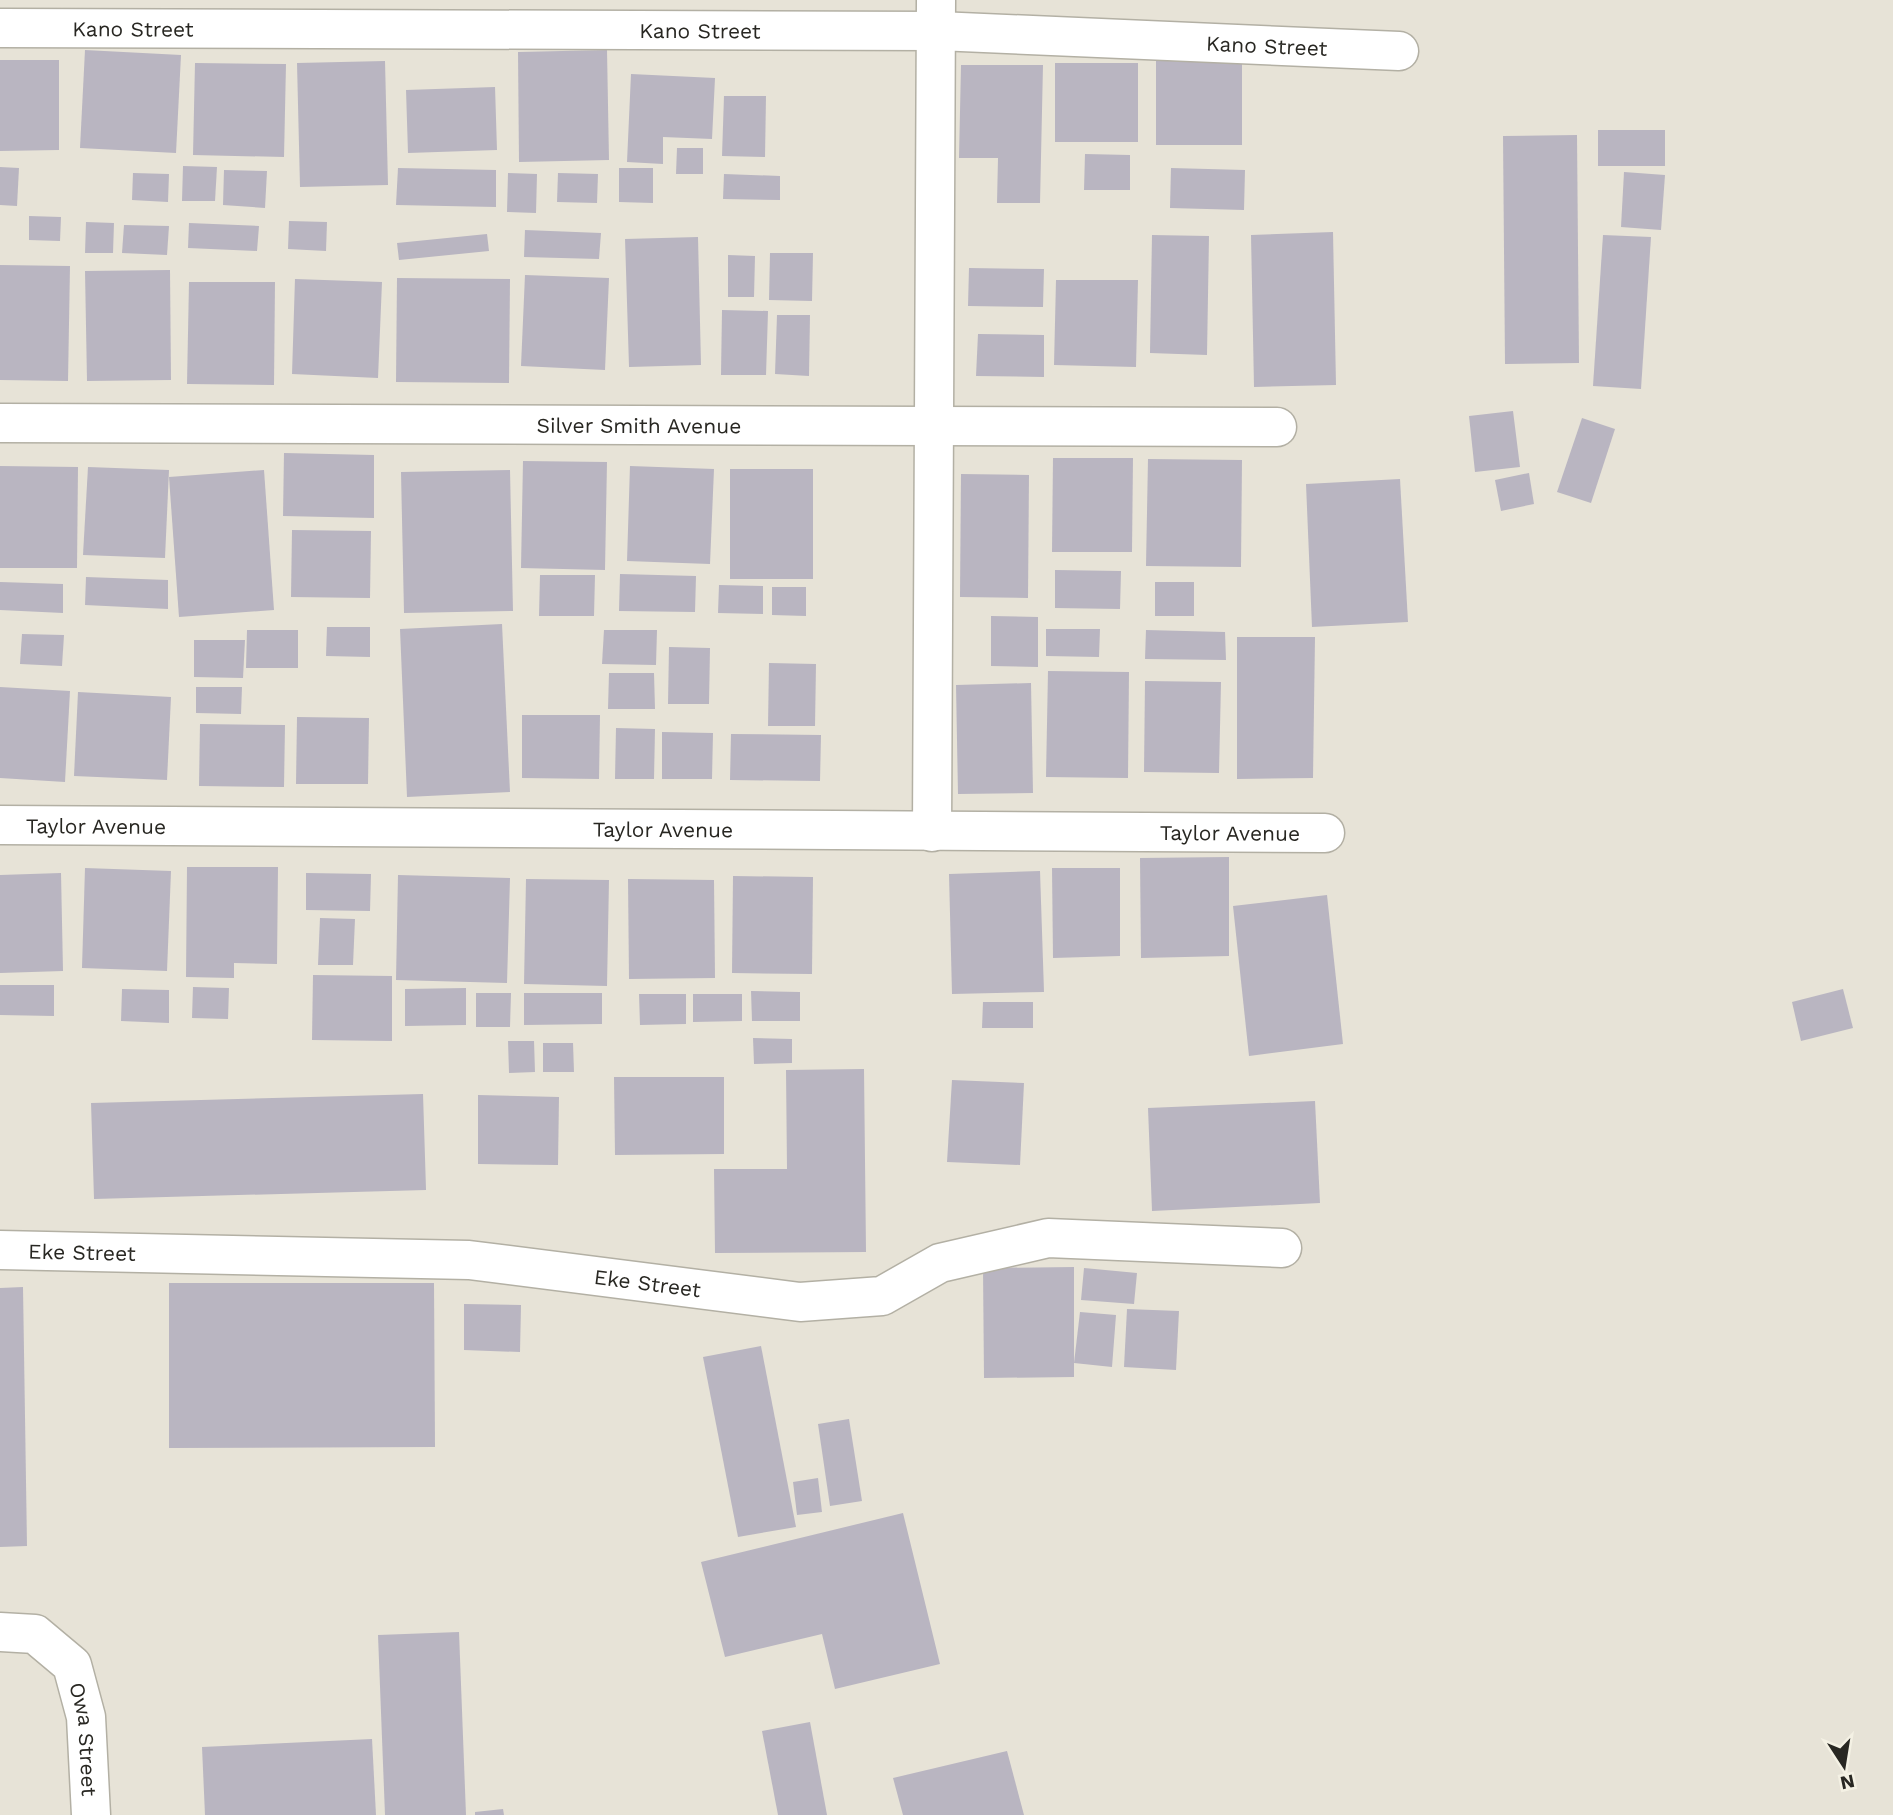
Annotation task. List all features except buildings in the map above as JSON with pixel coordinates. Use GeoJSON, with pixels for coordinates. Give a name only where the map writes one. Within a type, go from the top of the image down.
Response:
{"type":"FeatureCollection","features":[{"type":"Feature","properties":{"kind":"street","name":"Kano Street"},"geometry":{"type":"LineString","coordinates":[[0,28],[937,15],[1399,51]]}},
{"type":"Feature","properties":{"kind":"street"},"geometry":{"type":"LineString","coordinates":[[932,832],[937,15]]}},
{"type":"Feature","properties":{"kind":"street","name":"Silver Smith Avenue"},"geometry":{"type":"LineString","coordinates":[[0,423],[1277,427]]}},
{"type":"Feature","properties":{"kind":"street","name":"Taylor Avenue"},"geometry":{"type":"LineString","coordinates":[[0,825],[1325,833]]}},
{"type":"Feature","properties":{"kind":"street","name":"Eke Street"},"geometry":{"type":"LineString","coordinates":[[0,1250],[469,1260],[800,1303],[882,1296],[940,1263],[1048,1238],[1282,1248]]}},
{"type":"Feature","properties":{"kind":"street","name":"Owa Street"},"geometry":{"type":"LineString","coordinates":[[0,1632],[35,1634],[72,1665],[86,1717],[91,1815]]}}]}
